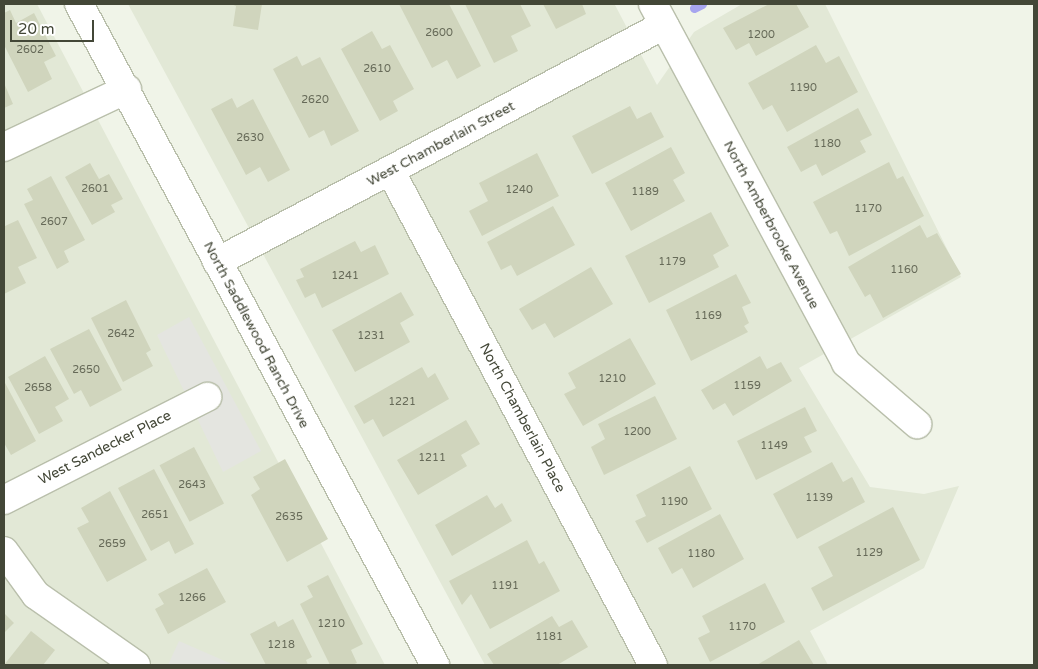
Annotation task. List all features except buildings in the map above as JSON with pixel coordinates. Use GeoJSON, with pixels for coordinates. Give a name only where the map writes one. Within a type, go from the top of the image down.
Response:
{"type":"FeatureCollection","features":[{"type":"Feature","properties":{"kind":"street","name":"North Saddlewood Ranch Drive"},"geometry":{"type":"LineString","coordinates":[[79,4],[127,89],[217,262],[435,665]]}},
{"type":"Feature","properties":{"kind":"street","name":"West Chamberlain Street"},"geometry":{"type":"LineString","coordinates":[[217,262],[391,172],[658,14]]}},
{"type":"Feature","properties":{"kind":"street","name":"North Amberbrooke Avenue"},"geometry":{"type":"LineString","coordinates":[[658,14],[846,363],[917,424]]}},
{"type":"Feature","properties":{"kind":"street"},"geometry":{"type":"LineString","coordinates":[[4,147],[127,89]]}},
{"type":"Feature","properties":{"kind":"street","name":"North Chamberlain Place"},"geometry":{"type":"LineString","coordinates":[[391,172],[653,665]]}},
{"type":"Feature","properties":{"kind":"street","name":"West Sandecker Place"},"geometry":{"type":"LineString","coordinates":[[4,500],[207,396]]}},
{"type":"Feature","properties":{"kind":"street"},"geometry":{"type":"LineString","coordinates":[[4,551],[36,595],[136,665]]}},
{"type":"Feature","properties":{"kind":"shaded area"},"geometry":{"type":"Polygon","coordinates":[[[4,4],[37,4],[385,665],[4,665],[4,4]]]}},
{"type":"Feature","properties":{"kind":"shaded area"},"geometry":{"type":"Polygon","coordinates":[[[128,4],[623,4],[615,5],[657,85],[694,32],[742,4],[825,4],[961,277],[799,368],[870,487],[924,494],[959,486],[924,568],[810,631],[828,665],[485,665],[128,4]]]}},
{"type":"Feature","properties":{"kind":"shaded area"},"geometry":{"type":"Polygon","coordinates":[[[189,317],[261,451],[223,472],[157,335],[189,317]]]}},
{"type":"Feature","properties":{"kind":"shaded area"},"geometry":{"type":"Polygon","coordinates":[[[179,641],[234,665],[168,665],[179,641]]]}},
{"type":"Feature","properties":{"kind":"waterway"},"geometry":{"type":"LineString","coordinates":[[694,8],[702,4]]}}]}
